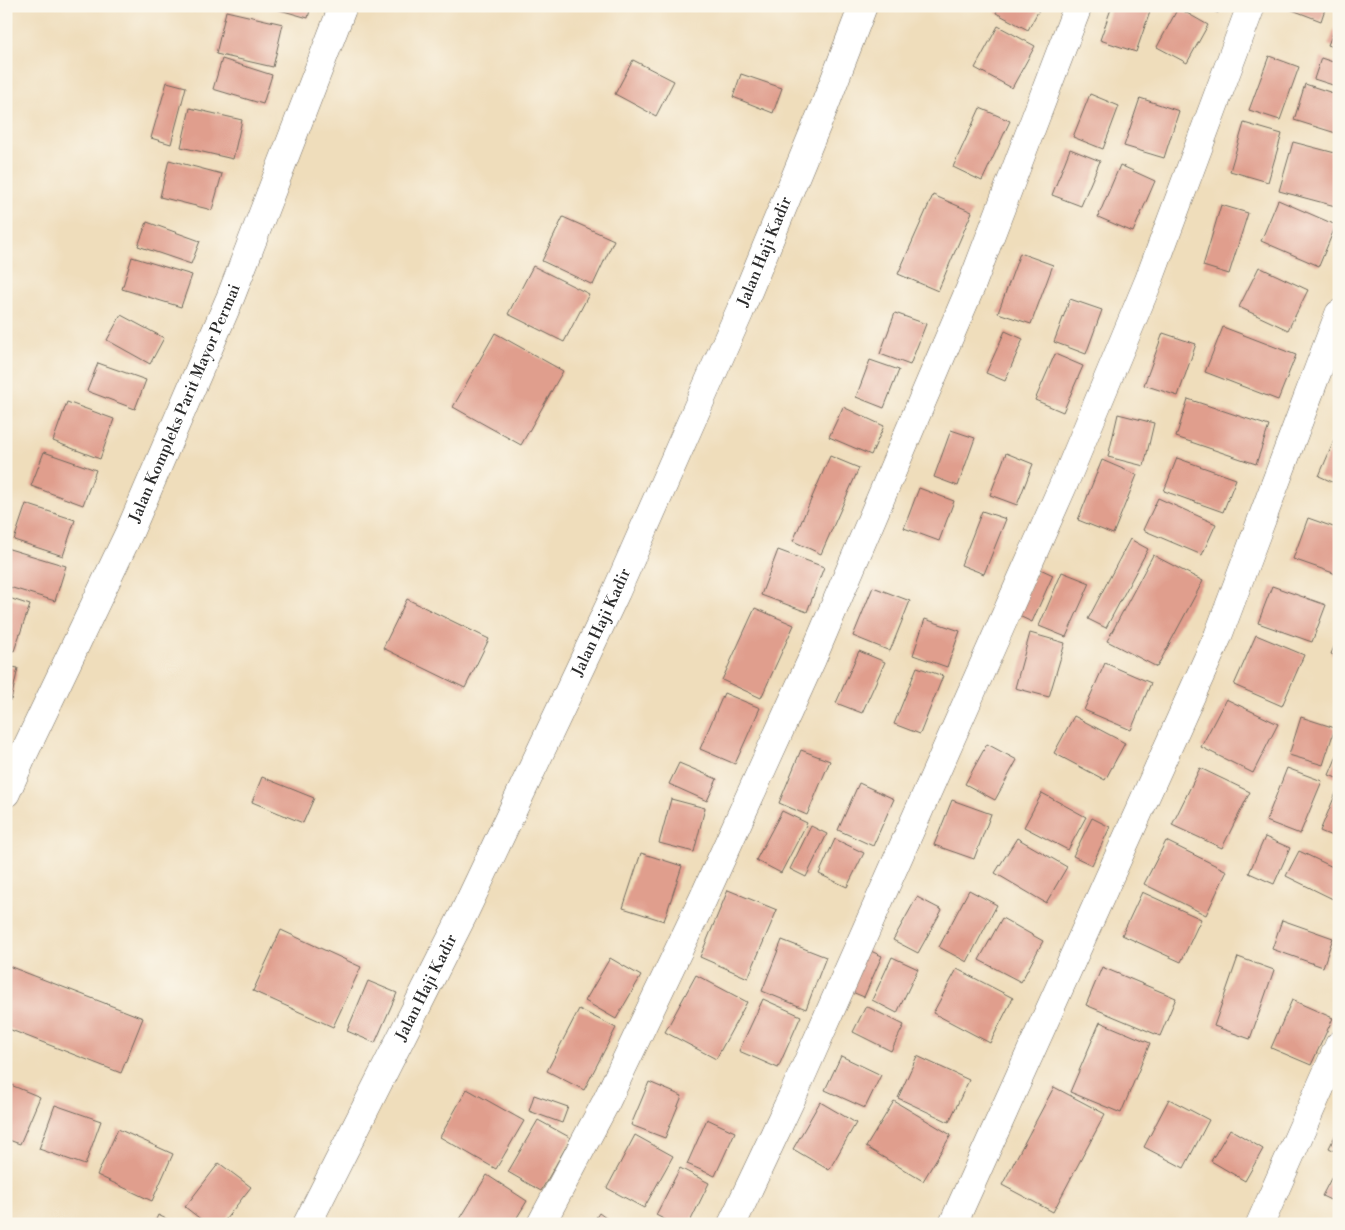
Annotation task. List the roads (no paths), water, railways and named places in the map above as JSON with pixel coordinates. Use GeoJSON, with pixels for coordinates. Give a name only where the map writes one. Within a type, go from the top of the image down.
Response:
{"type":"FeatureCollection","features":[{"type":"Feature","properties":{"kind":"street","name":"Jalan Kompleks Parit Mayor Permai"},"geometry":{"type":"LineString","coordinates":[[6,793],[129,533],[231,296],[343,6]]}},
{"type":"Feature","properties":{"kind":"street","name":"Jalan Haji Kadir"},"geometry":{"type":"LineString","coordinates":[[307,1224],[464,913],[616,592],[740,311],[825,105],[863,6]]}},
{"type":"Feature","properties":{"kind":"street"},"geometry":{"type":"LineString","coordinates":[[541,1224],[610,1093],[702,899],[812,659],[972,284],[1078,6]]}},
{"type":"Feature","properties":{"kind":"street"},"geometry":{"type":"LineString","coordinates":[[732,1224],[793,1095],[1069,472],[1148,280],[1251,6]]}},
{"type":"Feature","properties":{"kind":"street"},"geometry":{"type":"LineString","coordinates":[[953,1224],[1218,636],[1339,314]]}},
{"type":"Feature","properties":{"kind":"street"},"geometry":{"type":"LineString","coordinates":[[1260,1224],[1339,1045]]}}]}
